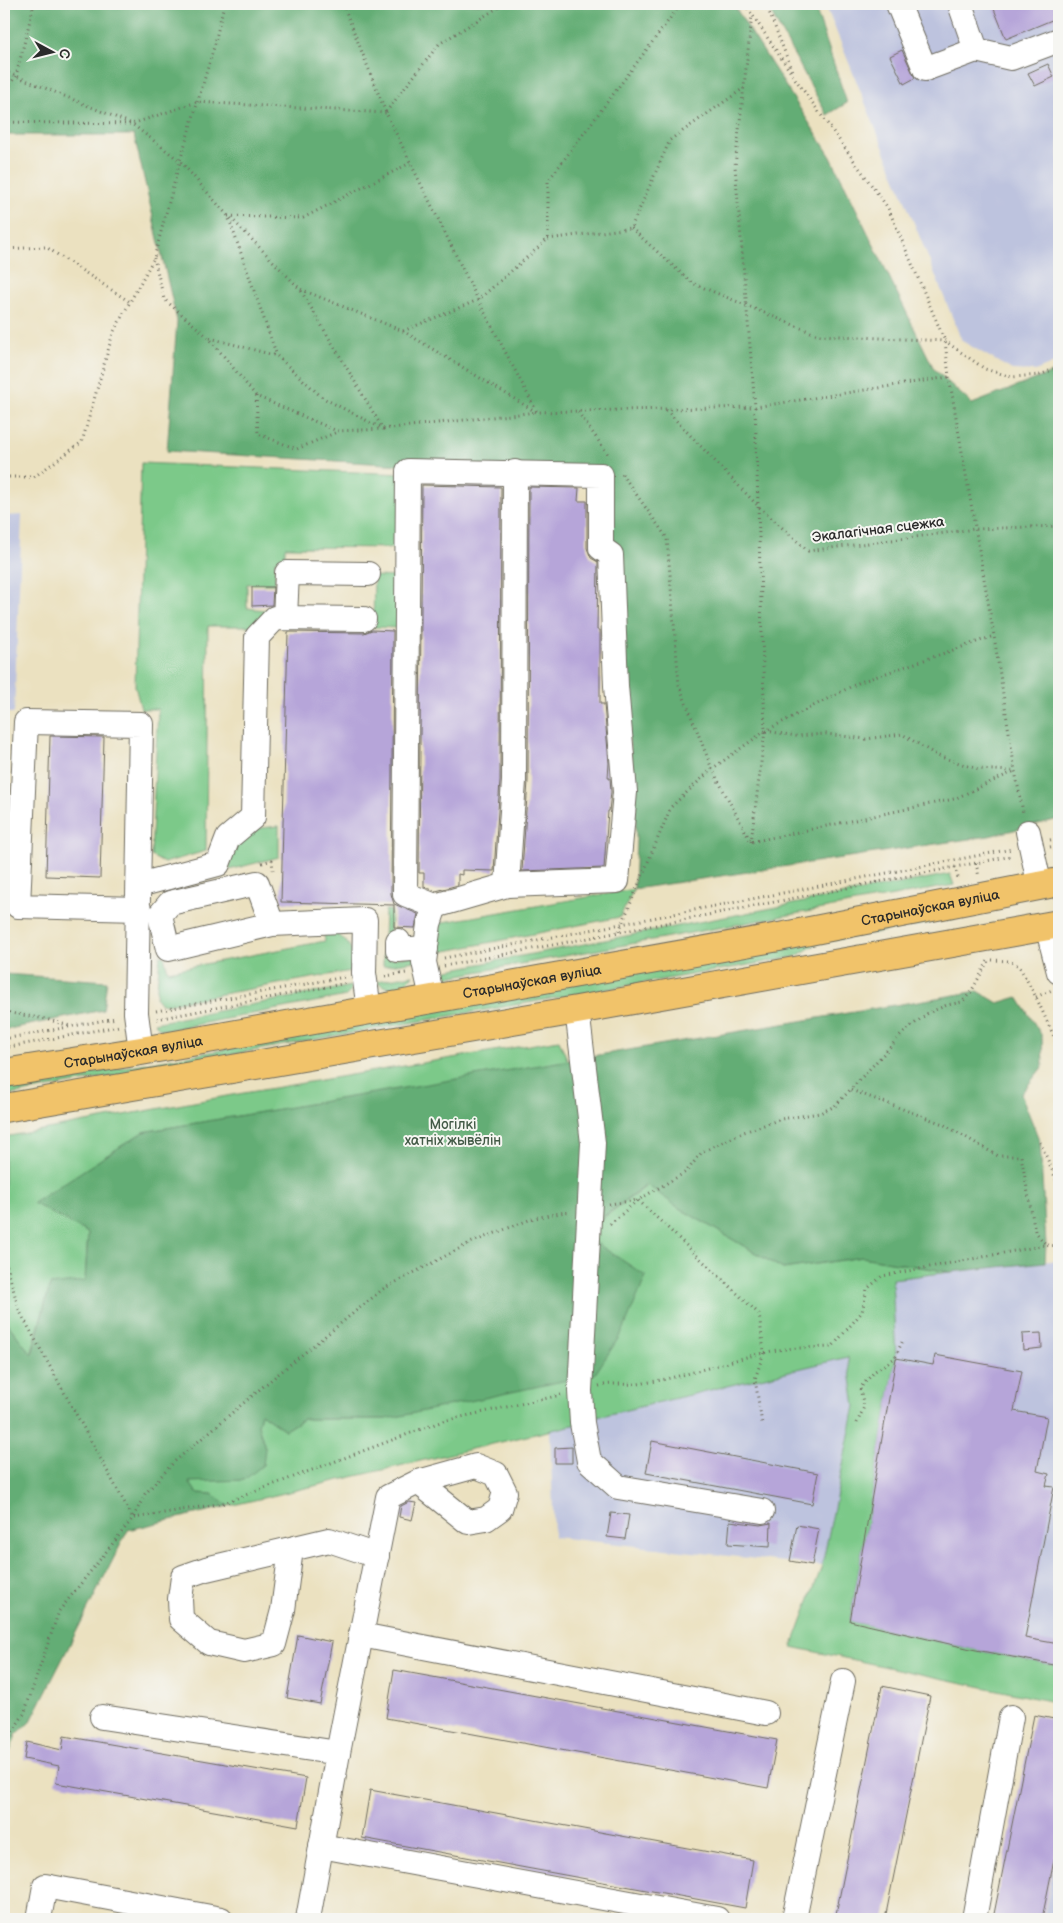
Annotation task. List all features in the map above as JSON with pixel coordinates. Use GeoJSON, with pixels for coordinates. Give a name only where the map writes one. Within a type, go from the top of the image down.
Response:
{"type":"FeatureCollection","features":[{"type":"Feature","properties":{"kind":"main road"},"geometry":{"type":"LineString","coordinates":[[4,1108],[577,1010],[1053,925],[1049,884]]}},
{"type":"Feature","properties":{"kind":"main road","name":"Старынаўская вуліца"},"geometry":{"type":"LineString","coordinates":[[4,1073],[141,1051],[779,937],[1049,884]]}},
{"type":"Feature","properties":{"kind":"street"},"geometry":{"type":"LineString","coordinates":[[898,4],[925,69],[976,50],[1011,58],[1059,40]]}},
{"type":"Feature","properties":{"kind":"street"},"geometry":{"type":"LineString","coordinates":[[960,4],[976,50]]}},
{"type":"Feature","properties":{"kind":"street"},"geometry":{"type":"LineString","coordinates":[[408,470],[515,472],[600,475],[601,548],[611,555],[616,686],[625,792],[617,881],[507,884],[436,906],[405,894],[408,470]]}},
{"type":"Feature","properties":{"kind":"street"},"geometry":{"type":"LineString","coordinates":[[507,884],[514,781],[515,472]]}},
{"type":"Feature","properties":{"kind":"street"},"geometry":{"type":"LineString","coordinates":[[285,618],[287,574],[368,574]]}},
{"type":"Feature","properties":{"kind":"street"},"geometry":{"type":"LineString","coordinates":[[139,885],[218,864],[228,838],[253,817],[257,637],[275,618],[364,619]]}},
{"type":"Feature","properties":{"kind":"street"},"geometry":{"type":"LineString","coordinates":[[139,909],[18,906],[26,722],[141,724],[139,909],[137,1017],[141,1051]]}},
{"type":"Feature","properties":{"kind":"street"},"geometry":{"type":"LineString","coordinates":[[1030,843],[1049,884]]}},
{"type":"Feature","properties":{"kind":"street"},"geometry":{"type":"LineString","coordinates":[[432,998],[425,960],[429,924],[436,906]]}},
{"type":"Feature","properties":{"kind":"street"},"geometry":{"type":"LineString","coordinates":[[272,924],[364,920],[365,976],[369,1010]]}},
{"type":"Feature","properties":{"kind":"street"},"geometry":{"type":"LineString","coordinates":[[1053,925],[1059,972]]}},
{"type":"Feature","properties":{"kind":"street"},"geometry":{"type":"LineString","coordinates":[[398,941],[398,950],[425,960]]}},
{"type":"Feature","properties":{"kind":"street"},"geometry":{"type":"LineString","coordinates":[[577,1010],[593,1143],[580,1391],[582,1423],[589,1461],[618,1487],[762,1511]]}},
{"type":"Feature","properties":{"kind":"street"},"geometry":{"type":"LineString","coordinates":[[308,1919],[388,1497],[418,1482]]}},
{"type":"Feature","properties":{"kind":"street"},"geometry":{"type":"LineString","coordinates":[[291,1549],[283,1610],[274,1644],[244,1651],[209,1643],[181,1619],[180,1599],[183,1577],[206,1570],[291,1549],[329,1540],[377,1556]]}},
{"type":"Feature","properties":{"kind":"street"},"geometry":{"type":"LineString","coordinates":[[361,1635],[766,1713]]}},
{"type":"Feature","properties":{"kind":"street"},"geometry":{"type":"LineString","coordinates":[[794,1919],[843,1681]]}},
{"type":"Feature","properties":{"kind":"street"},"geometry":{"type":"LineString","coordinates":[[102,1717],[338,1753]]}},
{"type":"Feature","properties":{"kind":"street"},"geometry":{"type":"LineString","coordinates":[[974,1919],[1012,1718]]}},
{"type":"Feature","properties":{"kind":"street"},"geometry":{"type":"LineString","coordinates":[[321,1846],[717,1919]]}},
{"type":"Feature","properties":{"kind":"street"},"geometry":{"type":"LineString","coordinates":[[39,1919],[45,1886],[221,1919]]}},
{"type":"Feature","properties":{"kind":"path"},"geometry":{"type":"LineString","coordinates":[[4,93],[16,76],[34,4]]}},
{"type":"Feature","properties":{"kind":"path"},"geometry":{"type":"LineString","coordinates":[[4,477],[34,477],[82,442],[113,333],[154,258],[180,160],[214,47],[224,4]]}},
{"type":"Feature","properties":{"kind":"path"},"geometry":{"type":"LineString","coordinates":[[343,4],[386,113],[478,300],[537,412]]}},
{"type":"Feature","properties":{"kind":"path"},"geometry":{"type":"LineString","coordinates":[[386,113],[439,44],[504,4]]}},
{"type":"Feature","properties":{"kind":"path"},"geometry":{"type":"LineString","coordinates":[[548,239],[548,181],[681,4]]}},
{"type":"Feature","properties":{"kind":"path"},"geometry":{"type":"LineString","coordinates":[[745,4],[796,80],[888,208],[945,341],[948,377],[994,636],[1015,771],[1030,843]]}},
{"type":"Feature","properties":{"kind":"path"},"geometry":{"type":"LineString","coordinates":[[766,4],[796,80]]}},
{"type":"Feature","properties":{"kind":"path"},"geometry":{"type":"LineString","coordinates":[[751,842],[765,731],[755,407],[735,166],[752,14]]}},
{"type":"Feature","properties":{"kind":"path"},"geometry":{"type":"LineString","coordinates":[[4,71],[132,124],[180,160],[228,216],[300,289],[383,429]]}},
{"type":"Feature","properties":{"kind":"path"},"geometry":{"type":"LineString","coordinates":[[631,228],[670,140],[744,88]]}},
{"type":"Feature","properties":{"kind":"path"},"geometry":{"type":"LineString","coordinates":[[4,122],[132,124],[197,102],[386,113]]}},
{"type":"Feature","properties":{"kind":"path"},"geometry":{"type":"LineString","coordinates":[[228,216],[302,218],[410,163]]}},
{"type":"Feature","properties":{"kind":"path"},"geometry":{"type":"LineString","coordinates":[[228,216],[277,356]]}},
{"type":"Feature","properties":{"kind":"path"},"geometry":{"type":"LineString","coordinates":[[404,331],[478,300],[548,239],[631,228],[692,283],[818,334],[945,341],[985,369],[1012,377],[1040,375],[1059,367]]}},
{"type":"Feature","properties":{"kind":"path"},"geometry":{"type":"LineString","coordinates":[[4,249],[46,247],[130,302]]}},
{"type":"Feature","properties":{"kind":"path"},"geometry":{"type":"LineString","coordinates":[[154,258],[164,299],[209,338],[256,396],[338,431]]}},
{"type":"Feature","properties":{"kind":"path"},"geometry":{"type":"LineString","coordinates":[[300,289],[404,331],[537,412]]}},
{"type":"Feature","properties":{"kind":"path"},"geometry":{"type":"LineString","coordinates":[[209,338],[277,356],[323,398],[383,429]]}},
{"type":"Feature","properties":{"kind":"path"},"geometry":{"type":"LineString","coordinates":[[256,396],[258,434],[297,449],[338,431],[383,429],[537,412],[755,407],[948,377]]}},
{"type":"Feature","properties":{"kind":"path","name":"Экалагічная сцежка"},"geometry":{"type":"LineString","coordinates":[[666,410],[758,506],[808,551],[975,529],[1059,526]]}},
{"type":"Feature","properties":{"kind":"path"},"geometry":{"type":"LineString","coordinates":[[578,412],[612,459]]}},
{"type":"Feature","properties":{"kind":"path"},"geometry":{"type":"LineString","coordinates":[[617,467],[667,538],[679,685],[712,769],[751,842]]}},
{"type":"Feature","properties":{"kind":"path"},"geometry":{"type":"LineString","coordinates":[[619,932],[671,807],[712,769],[765,731],[860,682],[994,636]]}},
{"type":"Feature","properties":{"kind":"path"},"geometry":{"type":"LineString","coordinates":[[765,731],[796,736],[826,734],[866,739],[902,734],[938,756],[977,769],[1015,771]]}},
{"type":"Feature","properties":{"kind":"path"},"geometry":{"type":"LineString","coordinates":[[751,842],[954,799],[1015,771]]}},
{"type":"Feature","properties":{"kind":"path"},"geometry":{"type":"LineString","coordinates":[[4,1039],[365,976],[425,960],[623,924],[1059,838]]}},
{"type":"Feature","properties":{"kind":"path"},"geometry":{"type":"LineString","coordinates":[[425,960],[619,932],[1030,843],[1059,844]]}},
{"type":"Feature","properties":{"kind":"path"},"geometry":{"type":"LineString","coordinates":[[606,1230],[610,1223],[638,1200],[686,1172],[702,1152],[744,1132],[781,1119],[820,1112],[835,1106],[904,1032],[928,1012],[946,1005],[962,1002],[972,992],[988,961]]}},
{"type":"Feature","properties":{"kind":"path"},"geometry":{"type":"LineString","coordinates":[[4,1048],[137,1017],[232,998],[365,976]]}},
{"type":"Feature","properties":{"kind":"path"},"geometry":{"type":"LineString","coordinates":[[1036,996],[1059,987]]}},
{"type":"Feature","properties":{"kind":"path"},"geometry":{"type":"LineString","coordinates":[[4,1012],[73,1026]]}},
{"type":"Feature","properties":{"kind":"path"},"geometry":{"type":"LineString","coordinates":[[851,1090],[943,1124],[998,1156],[1021,1156],[1035,1232],[1046,1246]]}},
{"type":"Feature","properties":{"kind":"path"},"geometry":{"type":"LineString","coordinates":[[1040,1142],[1059,1186]]}},
{"type":"Feature","properties":{"kind":"path"},"geometry":{"type":"LineString","coordinates":[[4,1744],[24,1714],[59,1611],[133,1518],[145,1494],[174,1462],[383,1289],[470,1243],[534,1218],[590,1206],[638,1200]]}},
{"type":"Feature","properties":{"kind":"path"},"geometry":{"type":"LineString","coordinates":[[638,1200],[759,1314],[764,1352],[755,1379],[762,1424]]}},
{"type":"Feature","properties":{"kind":"path"},"geometry":{"type":"LineString","coordinates":[[133,1518],[224,1503],[443,1420],[609,1383],[643,1384],[708,1369],[764,1352],[794,1348],[832,1347],[862,1312],[867,1289],[882,1276],[1046,1246],[1059,1246]]}},
{"type":"Feature","properties":{"kind":"path"},"geometry":{"type":"LineString","coordinates":[[4,1256],[19,1310],[133,1518]]}},
{"type":"Feature","properties":{"kind":"path"},"geometry":{"type":"LineString","coordinates":[[857,1423],[864,1407],[860,1388],[875,1371],[895,1358],[902,1342]]}},
{"type":"Feature","properties":{"kind":"shaded area"},"geometry":{"type":"Polygon","coordinates":[[[825,4],[1059,4],[1059,361],[1035,371],[1012,370],[962,341],[825,4]]]}},
{"type":"Feature","properties":{"kind":"shaded area"},"geometry":{"type":"Polygon","coordinates":[[[22,515],[14,713],[5,713],[6,773],[4,773],[4,516],[22,515]]]}},
{"type":"Feature","properties":{"kind":"shaded area"},"geometry":{"type":"Polygon","coordinates":[[[1059,1260],[1059,1666],[971,1649],[850,1621],[894,1358],[892,1279],[1059,1260]]]}},
{"type":"Feature","properties":{"kind":"shaded area"},"geometry":{"type":"Polygon","coordinates":[[[848,1357],[855,1406],[822,1566],[554,1537],[550,1430],[848,1357]]]}},
{"type":"Feature","properties":{"kind":"shaded area"},"geometry":{"type":"Polygon","coordinates":[[[1059,1841],[1059,1919],[1043,1919],[1059,1841]]]}},
{"type":"Feature","properties":{"kind":"green space"},"geometry":{"type":"Polygon","coordinates":[[[4,4],[733,4],[831,157],[934,369],[972,404],[1059,370],[1059,819],[989,836],[634,889],[635,795],[608,544],[608,471],[403,465],[167,451],[177,321],[134,135],[4,135],[4,4]]]}},
{"type":"Feature","properties":{"kind":"green space"},"geometry":{"type":"Polygon","coordinates":[[[766,4],[814,4],[847,103],[827,115],[766,4]]]}},
{"type":"Feature","properties":{"kind":"green space"},"geometry":{"type":"Polygon","coordinates":[[[141,463],[403,474],[402,548],[285,547],[285,561],[275,561],[275,584],[247,584],[247,608],[266,610],[266,616],[256,626],[208,626],[206,851],[164,863],[151,856],[158,709],[141,709],[135,686],[141,463]]]}},
{"type":"Feature","properties":{"kind":"green space"},"geometry":{"type":"Polygon","coordinates":[[[374,576],[399,577],[398,628],[373,627],[374,576]]]}},
{"type":"Feature","properties":{"kind":"green space"},"geometry":{"type":"Polygon","coordinates":[[[279,826],[279,857],[229,870],[232,849],[252,829],[279,826]]]}},
{"type":"Feature","properties":{"kind":"green space"},"geometry":{"type":"Polygon","coordinates":[[[950,874],[954,885],[449,977],[443,971],[950,874]]]}},
{"type":"Feature","properties":{"kind":"green space"},"geometry":{"type":"Polygon","coordinates":[[[634,889],[620,917],[436,953],[438,923],[634,889]]]}},
{"type":"Feature","properties":{"kind":"green space"},"geometry":{"type":"Polygon","coordinates":[[[385,910],[391,910],[389,959],[417,955],[415,961],[383,966],[385,910]]]}},
{"type":"Feature","properties":{"kind":"green space"},"geometry":{"type":"Polygon","coordinates":[[[958,910],[959,918],[818,943],[795,957],[339,1035],[4,1096],[4,1088],[233,1048],[958,910]]]}},
{"type":"Feature","properties":{"kind":"green space"},"geometry":{"type":"Polygon","coordinates":[[[322,925],[341,937],[352,950],[354,964],[351,971],[166,1004],[159,1002],[156,998],[160,955],[164,956],[168,971],[325,941],[322,925]]]}},
{"type":"Feature","properties":{"kind":"green space"},"geometry":{"type":"Polygon","coordinates":[[[4,974],[107,981],[103,1010],[4,1030],[4,974]]]}},
{"type":"Feature","properties":{"kind":"green space"},"geometry":{"type":"Polygon","coordinates":[[[413,975],[401,986],[391,988],[377,981],[413,975]]]}},
{"type":"Feature","properties":{"kind":"green space"},"geometry":{"type":"Polygon","coordinates":[[[351,986],[350,992],[346,996],[168,1030],[160,1029],[154,1023],[351,986]]]}},
{"type":"Feature","properties":{"kind":"green space","name":"Могілкі хатніх жывёлін"},"geometry":{"type":"Polygon","coordinates":[[[978,991],[998,1003],[1018,997],[1042,1036],[1043,1066],[1021,1094],[1040,1142],[1046,1245],[1045,1262],[950,1272],[862,1257],[783,1269],[679,1208],[647,1185],[581,1233],[646,1276],[623,1331],[595,1374],[387,1419],[303,1419],[285,1430],[261,1413],[258,1425],[265,1448],[263,1465],[244,1480],[189,1482],[197,1493],[212,1494],[229,1506],[128,1530],[31,1721],[4,1746],[4,1319],[32,1355],[50,1285],[85,1281],[88,1233],[33,1203],[143,1132],[978,991]]]}},
{"type":"Feature","properties":{"kind":"green space"},"geometry":{"type":"Polygon","coordinates":[[[559,1040],[568,1061],[143,1132],[34,1203],[88,1233],[85,1282],[50,1285],[31,1355],[4,1319],[4,1137],[232,1095],[559,1040]]]}},
{"type":"Feature","properties":{"kind":"green space"},"geometry":{"type":"Polygon","coordinates":[[[648,1185],[679,1208],[783,1269],[862,1257],[950,1272],[892,1279],[896,1358],[850,1621],[971,1649],[1059,1666],[1059,1703],[792,1647],[822,1566],[855,1406],[848,1357],[593,1418],[582,1423],[229,1506],[212,1494],[197,1493],[188,1481],[244,1480],[265,1448],[258,1425],[261,1413],[285,1430],[303,1419],[387,1419],[581,1234],[648,1185]]]}},
{"type":"Feature","properties":{"kind":"green space"},"geometry":{"type":"Polygon","coordinates":[[[16,1735],[4,1768],[4,1746],[16,1735]]]}},
{"type":"Feature","properties":{"kind":"building"},"geometry":{"type":"Polygon","coordinates":[[[992,4],[1059,4],[1059,17],[1006,39],[992,4]]]}},
{"type":"Feature","properties":{"kind":"building"},"geometry":{"type":"Polygon","coordinates":[[[902,50],[915,78],[904,84],[890,56],[902,50]]]}},
{"type":"Feature","properties":{"kind":"building"},"geometry":{"type":"Polygon","coordinates":[[[1048,64],[1054,77],[1035,86],[1028,73],[1048,64]]]}},
{"type":"Feature","properties":{"kind":"building"},"geometry":{"type":"Polygon","coordinates":[[[422,485],[501,487],[500,781],[494,871],[462,870],[462,875],[458,874],[458,885],[436,891],[424,887],[424,873],[419,873],[422,485]]]}},
{"type":"Feature","properties":{"kind":"building"},"geometry":{"type":"Polygon","coordinates":[[[529,487],[579,488],[578,501],[587,501],[587,548],[591,558],[598,562],[597,630],[600,630],[600,704],[604,704],[609,763],[608,778],[610,778],[611,792],[604,868],[522,871],[528,781],[529,487]]]}},
{"type":"Feature","properties":{"kind":"building"},"geometry":{"type":"Polygon","coordinates":[[[252,587],[273,587],[272,605],[252,606],[252,587]]]}},
{"type":"Feature","properties":{"kind":"building"},"geometry":{"type":"Polygon","coordinates":[[[372,630],[393,631],[391,894],[394,904],[418,914],[415,928],[394,927],[394,905],[281,902],[288,632],[364,633],[372,630]]]}},
{"type":"Feature","properties":{"kind":"building"},"geometry":{"type":"Polygon","coordinates":[[[50,736],[104,737],[100,878],[46,876],[50,736]]]}},
{"type":"Feature","properties":{"kind":"building"},"geometry":{"type":"Polygon","coordinates":[[[1041,1333],[1042,1348],[1023,1350],[1022,1334],[1041,1333]]]}},
{"type":"Feature","properties":{"kind":"building"},"geometry":{"type":"Polygon","coordinates":[[[935,1355],[1022,1371],[1014,1411],[1047,1417],[1037,1471],[1049,1474],[1046,1486],[1054,1487],[1025,1638],[1059,1644],[1059,1666],[971,1649],[850,1621],[896,1358],[933,1365],[935,1355]]]}},
{"type":"Feature","properties":{"kind":"building"},"geometry":{"type":"Polygon","coordinates":[[[652,1441],[818,1473],[812,1504],[646,1473],[652,1441]]]}},
{"type":"Feature","properties":{"kind":"building"},"geometry":{"type":"Polygon","coordinates":[[[572,1447],[572,1463],[555,1463],[555,1448],[572,1447]]]}},
{"type":"Feature","properties":{"kind":"building"},"geometry":{"type":"Polygon","coordinates":[[[409,1502],[416,1503],[412,1520],[399,1517],[401,1506],[409,1502]]]}},
{"type":"Feature","properties":{"kind":"building"},"geometry":{"type":"Polygon","coordinates":[[[611,1513],[629,1515],[625,1539],[607,1537],[611,1513]]]}},
{"type":"Feature","properties":{"kind":"building"},"geometry":{"type":"Polygon","coordinates":[[[730,1521],[760,1525],[771,1523],[770,1547],[728,1544],[730,1521]]]}},
{"type":"Feature","properties":{"kind":"building"},"geometry":{"type":"Polygon","coordinates":[[[797,1525],[819,1529],[812,1565],[790,1561],[797,1525]]]}},
{"type":"Feature","properties":{"kind":"building"},"geometry":{"type":"Polygon","coordinates":[[[298,1635],[332,1642],[320,1704],[287,1698],[298,1635]]]}},
{"type":"Feature","properties":{"kind":"building"},"geometry":{"type":"Polygon","coordinates":[[[394,1670],[777,1740],[768,1788],[386,1718],[394,1670]]]}},
{"type":"Feature","properties":{"kind":"building"},"geometry":{"type":"Polygon","coordinates":[[[882,1686],[930,1696],[885,1919],[835,1919],[882,1686]]]}},
{"type":"Feature","properties":{"kind":"building"},"geometry":{"type":"Polygon","coordinates":[[[1034,1715],[1059,1720],[1059,1836],[1042,1919],[993,1919],[1034,1715]]]}},
{"type":"Feature","properties":{"kind":"building"},"geometry":{"type":"Polygon","coordinates":[[[64,1736],[306,1778],[298,1826],[56,1783],[59,1766],[24,1759],[27,1742],[62,1750],[64,1736]]]}},
{"type":"Feature","properties":{"kind":"building"},"geometry":{"type":"Polygon","coordinates":[[[370,1790],[753,1860],[745,1908],[362,1838],[370,1790]]]}}]}
